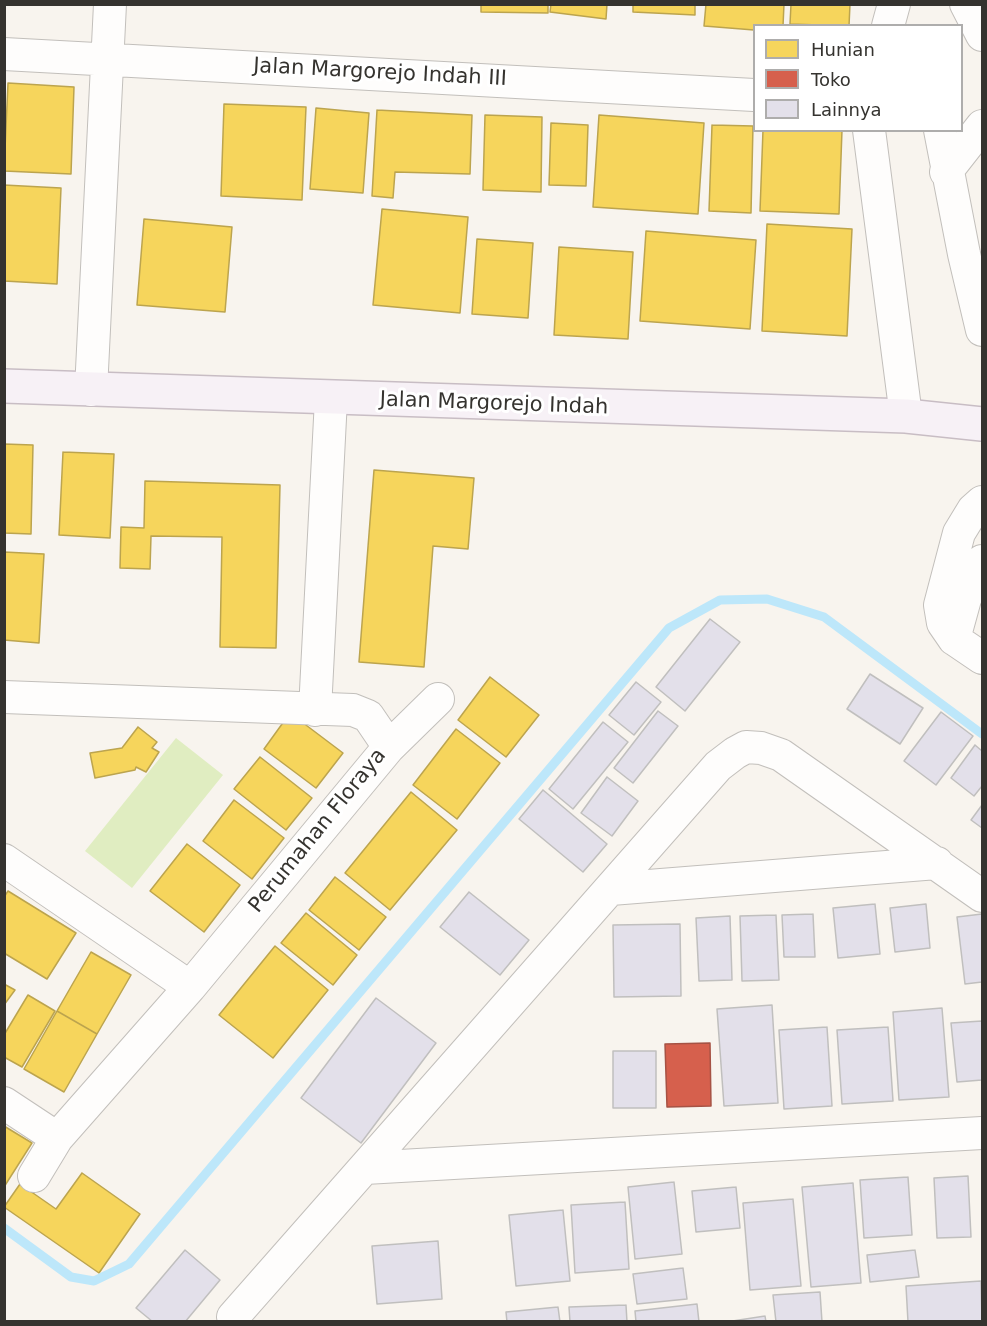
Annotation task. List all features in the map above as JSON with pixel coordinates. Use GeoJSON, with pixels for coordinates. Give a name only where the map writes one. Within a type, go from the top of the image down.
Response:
{"type":"FeatureCollection","features":[{"type":"Feature","properties":{"kind":"main road","name":"Jalan Margorejo Indah"},"geometry":{"type":"LineString","coordinates":[[4,386],[331,399],[906,416],[982,424]]}},
{"type":"Feature","properties":{"kind":"street"},"geometry":{"type":"LineString","coordinates":[[91,390],[110,4]]}},
{"type":"Feature","properties":{"kind":"street"},"geometry":{"type":"LineString","coordinates":[[889,24],[894,4]]}},
{"type":"Feature","properties":{"kind":"street"},"geometry":{"type":"LineString","coordinates":[[961,24],[966,4]]}},
{"type":"Feature","properties":{"kind":"street"},"geometry":{"type":"LineString","coordinates":[[966,4],[982,35]]}},
{"type":"Feature","properties":{"kind":"street","name":"Jalan Margorejo Indah III"},"geometry":{"type":"LineString","coordinates":[[4,54],[109,57],[753,95]]}},
{"type":"Feature","properties":{"kind":"street"},"geometry":{"type":"LineString","coordinates":[[946,172],[982,126]]}},
{"type":"Feature","properties":{"kind":"street"},"geometry":{"type":"LineString","coordinates":[[869,132],[906,416]]}},
{"type":"Feature","properties":{"kind":"street"},"geometry":{"type":"LineString","coordinates":[[940,132],[946,172],[982,330]]}},
{"type":"Feature","properties":{"kind":"street"},"geometry":{"type":"LineString","coordinates":[[315,710],[331,399]]}},
{"type":"Feature","properties":{"kind":"street"},"geometry":{"type":"LineString","coordinates":[[982,502],[973,510],[959,533],[940,605],[943,623],[954,639],[982,658]]}},
{"type":"Feature","properties":{"kind":"street"},"geometry":{"type":"LineString","coordinates":[[954,639],[965,599],[982,561]]}},
{"type":"Feature","properties":{"kind":"street","name":"Perumahan Floraya"},"geometry":{"type":"LineString","coordinates":[[4,697],[360,712],[368,716],[389,747],[190,987],[57,1138],[34,1176]]}},
{"type":"Feature","properties":{"kind":"street"},"geometry":{"type":"LineString","coordinates":[[389,747],[438,699]]}},
{"type":"Feature","properties":{"kind":"street"},"geometry":{"type":"LineString","coordinates":[[233,1317],[718,766],[746,747],[761,748],[781,755],[982,896]]}},
{"type":"Feature","properties":{"kind":"street"},"geometry":{"type":"LineString","coordinates":[[4,860],[190,987]]}},
{"type":"Feature","properties":{"kind":"street"},"geometry":{"type":"LineString","coordinates":[[611,889],[937,864]]}},
{"type":"Feature","properties":{"kind":"street"},"geometry":{"type":"LineString","coordinates":[[4,1103],[57,1138]]}},
{"type":"Feature","properties":{"kind":"street"},"geometry":{"type":"LineString","coordinates":[[365,1168],[982,1133]]}},
{"type":"Feature","properties":{"kind":"green space"},"geometry":{"type":"Polygon","coordinates":[[[176,738],[223,775],[132,888],[85,851],[176,738]]]}},
{"type":"Feature","properties":{"kind":"building: Hunian"},"geometry":{"type":"Polygon","coordinates":[[[481,4],[548,4],[548,13],[481,12],[481,4]]]}},
{"type":"Feature","properties":{"kind":"building: Hunian"},"geometry":{"type":"Polygon","coordinates":[[[551,4],[607,4],[606,19],[550,12],[551,4]]]}},
{"type":"Feature","properties":{"kind":"building: Hunian"},"geometry":{"type":"Polygon","coordinates":[[[633,4],[695,4],[695,15],[633,12],[633,4]]]}},
{"type":"Feature","properties":{"kind":"building: Hunian"},"geometry":{"type":"Polygon","coordinates":[[[706,4],[784,4],[783,24],[753,24],[753,30],[704,26],[706,4]]]}},
{"type":"Feature","properties":{"kind":"building: Hunian"},"geometry":{"type":"Polygon","coordinates":[[[791,4],[850,4],[849,24],[790,24],[791,4]]]}},
{"type":"Feature","properties":{"kind":"building: Hunian"},"geometry":{"type":"Polygon","coordinates":[[[8,83],[74,87],[71,174],[4,171],[8,83]]]}},
{"type":"Feature","properties":{"kind":"building: Hunian"},"geometry":{"type":"Polygon","coordinates":[[[224,104],[306,107],[302,200],[221,196],[224,104]]]}},
{"type":"Feature","properties":{"kind":"building: Hunian"},"geometry":{"type":"Polygon","coordinates":[[[316,108],[369,113],[363,193],[310,189],[316,108]]]}},
{"type":"Feature","properties":{"kind":"building: Hunian"},"geometry":{"type":"Polygon","coordinates":[[[377,110],[472,115],[470,174],[395,172],[393,198],[372,196],[377,110]]]}},
{"type":"Feature","properties":{"kind":"building: Hunian"},"geometry":{"type":"Polygon","coordinates":[[[485,115],[542,117],[541,192],[483,190],[485,115]]]}},
{"type":"Feature","properties":{"kind":"building: Hunian"},"geometry":{"type":"Polygon","coordinates":[[[599,115],[704,123],[698,214],[593,207],[599,115]]]}},
{"type":"Feature","properties":{"kind":"building: Hunian"},"geometry":{"type":"Polygon","coordinates":[[[551,123],[588,125],[586,186],[549,185],[551,123]]]}},
{"type":"Feature","properties":{"kind":"building: Hunian"},"geometry":{"type":"Polygon","coordinates":[[[712,125],[753,126],[751,213],[709,211],[712,125]]]}},
{"type":"Feature","properties":{"kind":"building: Hunian"},"geometry":{"type":"Polygon","coordinates":[[[763,132],[842,132],[839,214],[760,211],[763,132]]]}},
{"type":"Feature","properties":{"kind":"building: Hunian"},"geometry":{"type":"Polygon","coordinates":[[[4,185],[61,188],[57,284],[4,281],[4,185]]]}},
{"type":"Feature","properties":{"kind":"building: Hunian"},"geometry":{"type":"Polygon","coordinates":[[[382,209],[468,217],[460,313],[373,305],[382,209]]]}},
{"type":"Feature","properties":{"kind":"building: Hunian"},"geometry":{"type":"Polygon","coordinates":[[[144,219],[232,227],[225,312],[137,305],[144,219]]]}},
{"type":"Feature","properties":{"kind":"building: Hunian"},"geometry":{"type":"Polygon","coordinates":[[[767,224],[852,229],[847,336],[762,331],[767,224]]]}},
{"type":"Feature","properties":{"kind":"building: Hunian"},"geometry":{"type":"Polygon","coordinates":[[[646,231],[756,240],[750,329],[640,321],[646,231]]]}},
{"type":"Feature","properties":{"kind":"building: Hunian"},"geometry":{"type":"Polygon","coordinates":[[[477,239],[533,243],[528,318],[472,314],[477,239]]]}},
{"type":"Feature","properties":{"kind":"building: Hunian"},"geometry":{"type":"Polygon","coordinates":[[[559,247],[633,252],[628,339],[554,335],[559,247]]]}},
{"type":"Feature","properties":{"kind":"building: Hunian"},"geometry":{"type":"Polygon","coordinates":[[[4,444],[33,445],[31,534],[4,533],[4,444]]]}},
{"type":"Feature","properties":{"kind":"building: Hunian"},"geometry":{"type":"Polygon","coordinates":[[[63,452],[114,454],[110,538],[59,535],[63,452]]]}},
{"type":"Feature","properties":{"kind":"building: Hunian"},"geometry":{"type":"Polygon","coordinates":[[[374,470],[474,478],[468,549],[433,546],[424,667],[359,662],[374,470]]]}},
{"type":"Feature","properties":{"kind":"building: Hunian"},"geometry":{"type":"Polygon","coordinates":[[[145,481],[280,485],[276,648],[220,647],[222,537],[151,536],[150,569],[120,568],[121,527],[144,528],[145,481]]]}},
{"type":"Feature","properties":{"kind":"building: Hunian"},"geometry":{"type":"Polygon","coordinates":[[[4,552],[44,554],[39,643],[4,640],[4,552]]]}},
{"type":"Feature","properties":{"kind":"building: Hunian"},"geometry":{"type":"Polygon","coordinates":[[[490,677],[539,715],[506,757],[458,720],[490,677]]]}},
{"type":"Feature","properties":{"kind":"building: Hunian"},"geometry":{"type":"Polygon","coordinates":[[[290,713],[343,753],[316,788],[264,749],[290,713]]]}},
{"type":"Feature","properties":{"kind":"building: Hunian"},"geometry":{"type":"Polygon","coordinates":[[[138,727],[157,742],[152,748],[159,752],[146,772],[136,767],[135,770],[95,778],[90,753],[122,748],[138,727]]]}},
{"type":"Feature","properties":{"kind":"building: Hunian"},"geometry":{"type":"Polygon","coordinates":[[[456,729],[500,763],[457,819],[413,785],[456,729]]]}},
{"type":"Feature","properties":{"kind":"building: Hunian"},"geometry":{"type":"Polygon","coordinates":[[[260,757],[312,798],[286,830],[234,789],[260,757]]]}},
{"type":"Feature","properties":{"kind":"building: Hunian"},"geometry":{"type":"Polygon","coordinates":[[[411,792],[457,830],[390,910],[345,873],[411,792]]]}},
{"type":"Feature","properties":{"kind":"building: Hunian"},"geometry":{"type":"Polygon","coordinates":[[[234,800],[284,838],[252,879],[203,841],[234,800]]]}},
{"type":"Feature","properties":{"kind":"building: Hunian"},"geometry":{"type":"Polygon","coordinates":[[[187,844],[240,885],[204,932],[150,891],[187,844]]]}},
{"type":"Feature","properties":{"kind":"building: Hunian"},"geometry":{"type":"Polygon","coordinates":[[[335,877],[386,917],[359,950],[309,910],[335,877]]]}},
{"type":"Feature","properties":{"kind":"building: Hunian"},"geometry":{"type":"Polygon","coordinates":[[[8,891],[76,933],[47,979],[4,953],[4,897],[8,891]]]}},
{"type":"Feature","properties":{"kind":"building: Hunian"},"geometry":{"type":"Polygon","coordinates":[[[306,913],[357,955],[333,985],[281,943],[306,913]]]}},
{"type":"Feature","properties":{"kind":"building: Hunian"},"geometry":{"type":"Polygon","coordinates":[[[275,946],[328,990],[273,1058],[219,1015],[275,946]]]}},
{"type":"Feature","properties":{"kind":"building: Hunian"},"geometry":{"type":"Polygon","coordinates":[[[91,952],[131,975],[97,1034],[57,1011],[91,952]]]}},
{"type":"Feature","properties":{"kind":"building: Hunian"},"geometry":{"type":"Polygon","coordinates":[[[4,984],[15,990],[4,1005],[4,984]]]}},
{"type":"Feature","properties":{"kind":"building: Hunian"},"geometry":{"type":"Polygon","coordinates":[[[28,995],[55,1011],[22,1067],[4,1057],[4,1035],[28,995]]]}},
{"type":"Feature","properties":{"kind":"building: Hunian"},"geometry":{"type":"Polygon","coordinates":[[[57,1011],[97,1034],[64,1092],[24,1069],[57,1011]]]}},
{"type":"Feature","properties":{"kind":"building: Hunian"},"geometry":{"type":"Polygon","coordinates":[[[4,1126],[32,1143],[4,1187],[4,1126]]]}},
{"type":"Feature","properties":{"kind":"building: Hunian"},"geometry":{"type":"Polygon","coordinates":[[[82,1173],[140,1214],[99,1273],[4,1207],[20,1184],[56,1209],[82,1173]]]}},
{"type":"Feature","properties":{"kind":"building: Toko"},"geometry":{"type":"Polygon","coordinates":[[[710,1043],[711,1106],[667,1107],[665,1044],[710,1043]]]}},
{"type":"Feature","properties":{"kind":"building: Lainnya"},"geometry":{"type":"Polygon","coordinates":[[[710,619],[740,642],[685,711],[656,687],[710,619]]]}},
{"type":"Feature","properties":{"kind":"building: Lainnya"},"geometry":{"type":"Polygon","coordinates":[[[870,674],[923,708],[900,744],[847,709],[870,674]]]}},
{"type":"Feature","properties":{"kind":"building: Lainnya"},"geometry":{"type":"Polygon","coordinates":[[[636,682],[661,702],[634,735],[609,715],[636,682]]]}},
{"type":"Feature","properties":{"kind":"building: Lainnya"},"geometry":{"type":"Polygon","coordinates":[[[658,711],[678,726],[633,783],[614,768],[658,711]]]}},
{"type":"Feature","properties":{"kind":"building: Lainnya"},"geometry":{"type":"Polygon","coordinates":[[[941,712],[973,736],[936,785],[904,761],[941,712]]]}},
{"type":"Feature","properties":{"kind":"building: Lainnya"},"geometry":{"type":"Polygon","coordinates":[[[603,722],[628,742],[573,809],[549,789],[603,722]]]}},
{"type":"Feature","properties":{"kind":"building: Lainnya"},"geometry":{"type":"Polygon","coordinates":[[[975,745],[982,751],[982,786],[974,796],[951,778],[975,745]]]}},
{"type":"Feature","properties":{"kind":"building: Lainnya"},"geometry":{"type":"Polygon","coordinates":[[[607,777],[638,801],[612,836],[581,813],[607,777]]]}},
{"type":"Feature","properties":{"kind":"building: Lainnya"},"geometry":{"type":"Polygon","coordinates":[[[543,790],[607,844],[583,872],[519,819],[543,790]]]}},
{"type":"Feature","properties":{"kind":"building: Lainnya"},"geometry":{"type":"Polygon","coordinates":[[[982,805],[982,828],[971,820],[982,805]]]}},
{"type":"Feature","properties":{"kind":"building: Lainnya"},"geometry":{"type":"Polygon","coordinates":[[[469,892],[529,940],[500,975],[440,927],[469,892]]]}},
{"type":"Feature","properties":{"kind":"building: Lainnya"},"geometry":{"type":"Polygon","coordinates":[[[875,904],[880,954],[838,958],[833,908],[875,904]]]}},
{"type":"Feature","properties":{"kind":"building: Lainnya"},"geometry":{"type":"Polygon","coordinates":[[[926,904],[930,948],[895,952],[890,908],[926,904]]]}},
{"type":"Feature","properties":{"kind":"building: Lainnya"},"geometry":{"type":"Polygon","coordinates":[[[813,914],[815,957],[784,957],[782,915],[813,914]]]}},
{"type":"Feature","properties":{"kind":"building: Lainnya"},"geometry":{"type":"Polygon","coordinates":[[[982,914],[982,982],[965,984],[957,917],[982,914]]]}},
{"type":"Feature","properties":{"kind":"building: Lainnya"},"geometry":{"type":"Polygon","coordinates":[[[776,915],[779,980],[742,981],[740,916],[776,915]]]}},
{"type":"Feature","properties":{"kind":"building: Lainnya"},"geometry":{"type":"Polygon","coordinates":[[[730,916],[732,980],[699,981],[696,918],[730,916]]]}},
{"type":"Feature","properties":{"kind":"building: Lainnya"},"geometry":{"type":"Polygon","coordinates":[[[680,924],[681,996],[614,997],[613,925],[680,924]]]}},
{"type":"Feature","properties":{"kind":"building: Lainnya"},"geometry":{"type":"Polygon","coordinates":[[[376,998],[436,1043],[361,1143],[301,1098],[376,998]]]}},
{"type":"Feature","properties":{"kind":"building: Lainnya"},"geometry":{"type":"Polygon","coordinates":[[[772,1005],[778,1103],[724,1106],[717,1009],[772,1005]]]}},
{"type":"Feature","properties":{"kind":"building: Lainnya"},"geometry":{"type":"Polygon","coordinates":[[[942,1008],[949,1097],[899,1100],[893,1012],[942,1008]]]}},
{"type":"Feature","properties":{"kind":"building: Lainnya"},"geometry":{"type":"Polygon","coordinates":[[[982,1021],[982,1080],[957,1082],[951,1023],[982,1021]]]}},
{"type":"Feature","properties":{"kind":"building: Lainnya"},"geometry":{"type":"Polygon","coordinates":[[[827,1027],[832,1106],[784,1109],[779,1030],[827,1027]]]}},
{"type":"Feature","properties":{"kind":"building: Lainnya"},"geometry":{"type":"Polygon","coordinates":[[[888,1027],[893,1101],[842,1104],[837,1030],[888,1027]]]}},
{"type":"Feature","properties":{"kind":"building: Lainnya"},"geometry":{"type":"Polygon","coordinates":[[[613,1051],[656,1051],[656,1108],[613,1108],[613,1051]]]}},
{"type":"Feature","properties":{"kind":"building: Lainnya"},"geometry":{"type":"Polygon","coordinates":[[[968,1176],[971,1237],[937,1238],[934,1178],[968,1176]]]}},
{"type":"Feature","properties":{"kind":"building: Lainnya"},"geometry":{"type":"Polygon","coordinates":[[[908,1177],[912,1235],[864,1238],[860,1180],[908,1177]]]}},
{"type":"Feature","properties":{"kind":"building: Lainnya"},"geometry":{"type":"Polygon","coordinates":[[[674,1182],[682,1254],[635,1259],[628,1187],[674,1182]]]}},
{"type":"Feature","properties":{"kind":"building: Lainnya"},"geometry":{"type":"Polygon","coordinates":[[[853,1183],[861,1283],[811,1287],[802,1187],[853,1183]]]}},
{"type":"Feature","properties":{"kind":"building: Lainnya"},"geometry":{"type":"Polygon","coordinates":[[[736,1187],[740,1228],[696,1232],[692,1191],[736,1187]]]}},
{"type":"Feature","properties":{"kind":"building: Lainnya"},"geometry":{"type":"Polygon","coordinates":[[[793,1199],[801,1286],[750,1290],[743,1203],[793,1199]]]}},
{"type":"Feature","properties":{"kind":"building: Lainnya"},"geometry":{"type":"Polygon","coordinates":[[[625,1202],[629,1269],[575,1273],[571,1205],[625,1202]]]}},
{"type":"Feature","properties":{"kind":"building: Lainnya"},"geometry":{"type":"Polygon","coordinates":[[[563,1210],[570,1281],[516,1286],[509,1215],[563,1210]]]}},
{"type":"Feature","properties":{"kind":"building: Lainnya"},"geometry":{"type":"Polygon","coordinates":[[[438,1241],[442,1299],[377,1304],[372,1246],[438,1241]]]}},
{"type":"Feature","properties":{"kind":"building: Lainnya"},"geometry":{"type":"Polygon","coordinates":[[[185,1250],[220,1280],[185,1322],[153,1322],[136,1308],[185,1250]]]}},
{"type":"Feature","properties":{"kind":"building: Lainnya"},"geometry":{"type":"Polygon","coordinates":[[[915,1250],[919,1277],[870,1282],[867,1255],[915,1250]]]}},
{"type":"Feature","properties":{"kind":"building: Lainnya"},"geometry":{"type":"Polygon","coordinates":[[[683,1268],[687,1299],[637,1304],[633,1274],[683,1268]]]}},
{"type":"Feature","properties":{"kind":"building: Lainnya"},"geometry":{"type":"Polygon","coordinates":[[[981,1281],[982,1322],[908,1322],[906,1286],[981,1281]]]}},
{"type":"Feature","properties":{"kind":"building: Lainnya"},"geometry":{"type":"Polygon","coordinates":[[[820,1292],[822,1322],[776,1322],[773,1295],[820,1292]]]}},
{"type":"Feature","properties":{"kind":"building: Lainnya"},"geometry":{"type":"Polygon","coordinates":[[[697,1304],[699,1322],[636,1322],[635,1311],[697,1304]]]}},
{"type":"Feature","properties":{"kind":"building: Lainnya"},"geometry":{"type":"Polygon","coordinates":[[[626,1305],[627,1322],[570,1322],[569,1307],[626,1305]]]}},
{"type":"Feature","properties":{"kind":"building: Lainnya"},"geometry":{"type":"Polygon","coordinates":[[[558,1307],[560,1322],[507,1322],[506,1312],[558,1307]]]}},
{"type":"Feature","properties":{"kind":"building: Lainnya"},"geometry":{"type":"Polygon","coordinates":[[[765,1316],[766,1322],[726,1322],[765,1316]]]}},
{"type":"Feature","properties":{"kind":"waterway"},"geometry":{"type":"LineString","coordinates":[[4,1228],[71,1277],[94,1281],[129,1264],[669,628],[720,600],[767,599],[824,617],[982,734]]}}]}
